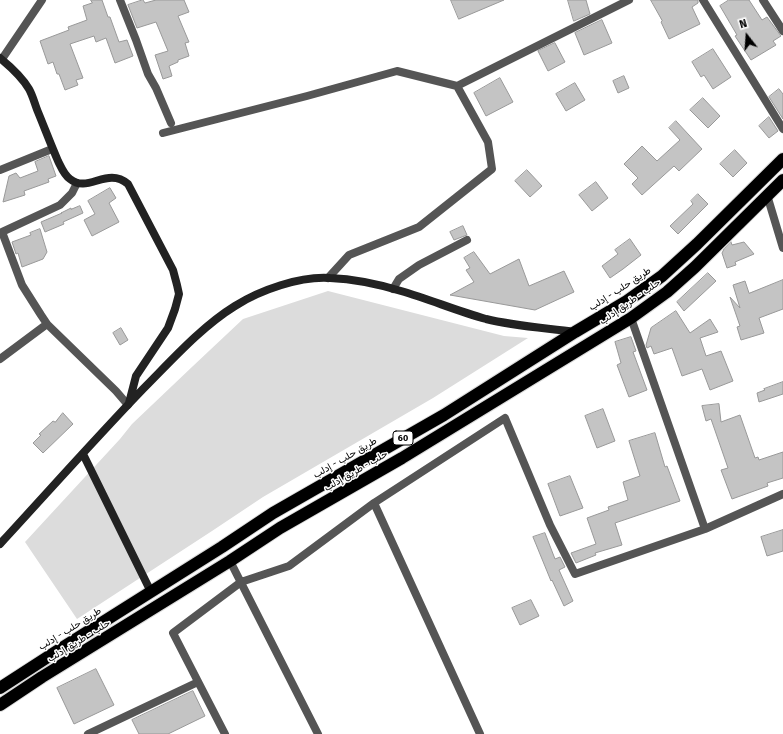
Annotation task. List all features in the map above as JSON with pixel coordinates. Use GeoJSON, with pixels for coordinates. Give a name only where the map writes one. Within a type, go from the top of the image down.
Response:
{"type":"FeatureCollection","features":[{"type":"Feature","properties":{"kind":"highway","name":"طريق حلب - إدلب"},"geometry":{"type":"LineString","coordinates":[[0,688],[273,513],[444,414],[627,301],[662,276],[697,244],[783,159]]}},
{"type":"Feature","properties":{"kind":"highway","name":"حلب - طريق إدلب"},"geometry":{"type":"LineString","coordinates":[[0,705],[280,528],[402,458],[631,318],[667,292],[695,267],[783,180]]}},
{"type":"Feature","properties":{"kind":"street"},"geometry":{"type":"LineString","coordinates":[[42,0],[1,59],[12,67],[30,90],[52,149],[69,179],[76,183],[84,184],[110,177],[123,180],[128,184],[173,270],[178,285],[179,294],[168,328],[136,376],[128,405]]}},
{"type":"Feature","properties":{"kind":"street"},"geometry":{"type":"LineString","coordinates":[[120,0],[148,74],[156,88],[171,123]]}},
{"type":"Feature","properties":{"kind":"street"},"geometry":{"type":"LineString","coordinates":[[163,133],[397,71],[457,86],[629,0]]}},
{"type":"Feature","properties":{"kind":"street"},"geometry":{"type":"LineString","coordinates":[[703,0],[783,129]]}},
{"type":"Feature","properties":{"kind":"street"},"geometry":{"type":"LineString","coordinates":[[763,0],[783,31]]}},
{"type":"Feature","properties":{"kind":"street"},"geometry":{"type":"LineString","coordinates":[[328,278],[349,255],[419,227],[492,169],[488,142],[457,86]]}},
{"type":"Feature","properties":{"kind":"street"},"geometry":{"type":"LineString","coordinates":[[0,170],[52,149]]}},
{"type":"Feature","properties":{"kind":"street"},"geometry":{"type":"LineString","coordinates":[[76,183],[72,193],[60,205],[1,233],[22,285],[47,324],[116,391],[128,405]]}},
{"type":"Feature","properties":{"kind":"street"},"geometry":{"type":"LineString","coordinates":[[767,195],[783,248]]}},
{"type":"Feature","properties":{"kind":"street"},"geometry":{"type":"LineString","coordinates":[[393,289],[399,279],[467,240]]}},
{"type":"Feature","properties":{"kind":"street"},"geometry":{"type":"LineString","coordinates":[[0,544],[177,354],[216,319],[234,306],[271,288],[311,279],[328,278],[366,282],[393,289],[487,319],[575,332]]}},
{"type":"Feature","properties":{"kind":"street"},"geometry":{"type":"LineString","coordinates":[[631,318],[705,529]]}},
{"type":"Feature","properties":{"kind":"street"},"geometry":{"type":"LineString","coordinates":[[0,359],[47,324]]}},
{"type":"Feature","properties":{"kind":"street"},"geometry":{"type":"LineString","coordinates":[[225,734],[173,633],[241,582],[289,566],[374,503],[505,418],[550,525],[575,574],[705,529],[783,494]]}},
{"type":"Feature","properties":{"kind":"street"},"geometry":{"type":"LineString","coordinates":[[83,454],[151,592]]}},
{"type":"Feature","properties":{"kind":"street"},"geometry":{"type":"LineString","coordinates":[[374,503],[480,734]]}},
{"type":"Feature","properties":{"kind":"street"},"geometry":{"type":"LineString","coordinates":[[230,561],[318,734]]}},
{"type":"Feature","properties":{"kind":"street"},"geometry":{"type":"LineString","coordinates":[[88,734],[198,682]]}},
{"type":"Feature","properties":{"kind":"shaded area"},"geometry":{"type":"Polygon","coordinates":[[[328,291],[504,336],[528,338],[433,398],[263,497],[77,619],[25,542],[132,424],[243,319],[328,291]]]}},
{"type":"Feature","properties":{"kind":"building"},"geometry":{"type":"Polygon","coordinates":[[[91,0],[102,0],[119,42],[127,40],[133,56],[115,63],[106,38],[96,42],[94,36],[70,44],[83,78],[76,80],[78,85],[65,90],[53,62],[48,64],[40,41],[69,30],[68,27],[87,20],[83,6],[92,3],[91,0]]]}},
{"type":"Feature","properties":{"kind":"building"},"geometry":{"type":"Polygon","coordinates":[[[143,0],[145,3],[156,0],[184,0],[189,12],[178,16],[189,42],[185,43],[189,56],[178,60],[178,62],[169,66],[172,76],[163,79],[155,55],[168,51],[156,22],[137,28],[128,5],[143,0]]]}},
{"type":"Feature","properties":{"kind":"building"},"geometry":{"type":"Polygon","coordinates":[[[451,0],[504,0],[459,19],[451,0]]]}},
{"type":"Feature","properties":{"kind":"building"},"geometry":{"type":"Polygon","coordinates":[[[568,0],[586,0],[590,14],[574,21],[568,0]]]}},
{"type":"Feature","properties":{"kind":"building"},"geometry":{"type":"Polygon","coordinates":[[[651,0],[698,0],[698,3],[692,7],[700,24],[669,39],[651,0]]]}},
{"type":"Feature","properties":{"kind":"building"},"geometry":{"type":"Polygon","coordinates":[[[729,0],[749,0],[762,20],[767,17],[781,36],[773,41],[776,45],[751,60],[735,36],[737,35],[720,6],[729,0]]]}},
{"type":"Feature","properties":{"kind":"building"},"geometry":{"type":"Polygon","coordinates":[[[602,20],[612,43],[584,55],[575,33],[602,20]]]}},
{"type":"Feature","properties":{"kind":"building"},"geometry":{"type":"Polygon","coordinates":[[[555,43],[565,62],[548,71],[538,51],[555,43]]]}},
{"type":"Feature","properties":{"kind":"building"},"geometry":{"type":"Polygon","coordinates":[[[713,49],[731,77],[713,89],[704,75],[701,77],[692,62],[713,49]]]}},
{"type":"Feature","properties":{"kind":"building"},"geometry":{"type":"Polygon","coordinates":[[[624,76],[629,88],[618,93],[613,81],[624,76]]]}},
{"type":"Feature","properties":{"kind":"building"},"geometry":{"type":"Polygon","coordinates":[[[500,78],[513,102],[486,116],[474,93],[500,78]]]}},
{"type":"Feature","properties":{"kind":"building"},"geometry":{"type":"Polygon","coordinates":[[[575,83],[585,100],[566,111],[556,94],[575,83]]]}},
{"type":"Feature","properties":{"kind":"building"},"geometry":{"type":"Polygon","coordinates":[[[779,89],[783,94],[783,119],[769,97],[779,89]]]}},
{"type":"Feature","properties":{"kind":"building"},"geometry":{"type":"Polygon","coordinates":[[[703,98],[720,116],[708,128],[690,110],[703,98]]]}},
{"type":"Feature","properties":{"kind":"building"},"geometry":{"type":"Polygon","coordinates":[[[769,117],[778,131],[769,138],[759,126],[769,117]]]}},
{"type":"Feature","properties":{"kind":"building"},"geometry":{"type":"Polygon","coordinates":[[[676,121],[702,149],[679,171],[674,166],[642,195],[632,184],[638,178],[624,164],[642,146],[657,161],[680,140],[669,128],[676,121]]]}},
{"type":"Feature","properties":{"kind":"building"},"geometry":{"type":"Polygon","coordinates":[[[735,150],[747,163],[733,177],[720,164],[735,150]]]}},
{"type":"Feature","properties":{"kind":"building"},"geometry":{"type":"Polygon","coordinates":[[[49,156],[56,176],[48,179],[49,182],[24,191],[25,195],[3,202],[9,176],[16,173],[20,178],[38,171],[35,162],[49,156]]]}},
{"type":"Feature","properties":{"kind":"building"},"geometry":{"type":"Polygon","coordinates":[[[527,170],[542,186],[530,197],[515,181],[527,170]]]}},
{"type":"Feature","properties":{"kind":"building"},"geometry":{"type":"Polygon","coordinates":[[[596,182],[608,198],[592,211],[579,195],[596,182]]]}},
{"type":"Feature","properties":{"kind":"building"},"geometry":{"type":"Polygon","coordinates":[[[110,188],[116,198],[109,203],[119,222],[92,236],[84,220],[95,214],[88,201],[110,188]]]}},
{"type":"Feature","properties":{"kind":"building"},"geometry":{"type":"Polygon","coordinates":[[[698,194],[708,204],[678,234],[670,226],[693,204],[691,201],[698,194]]]}},
{"type":"Feature","properties":{"kind":"building"},"geometry":{"type":"Polygon","coordinates":[[[80,206],[83,213],[63,222],[64,224],[45,232],[41,222],[71,208],[80,206]]]}},
{"type":"Feature","properties":{"kind":"building"},"geometry":{"type":"Polygon","coordinates":[[[463,226],[467,235],[454,240],[450,232],[463,226]]]}},
{"type":"Feature","properties":{"kind":"building"},"geometry":{"type":"Polygon","coordinates":[[[40,229],[47,252],[43,259],[22,267],[18,253],[16,254],[12,242],[31,235],[30,233],[40,229]]]}},
{"type":"Feature","properties":{"kind":"building"},"geometry":{"type":"Polygon","coordinates":[[[630,239],[641,255],[610,278],[602,266],[618,254],[615,250],[630,239]]]}},
{"type":"Feature","properties":{"kind":"building"},"geometry":{"type":"Polygon","coordinates":[[[731,242],[732,245],[744,242],[754,254],[735,262],[736,265],[727,268],[722,253],[731,242]]]}},
{"type":"Feature","properties":{"kind":"building"},"geometry":{"type":"Polygon","coordinates":[[[474,252],[490,274],[519,259],[529,286],[564,271],[574,292],[535,310],[450,295],[474,282],[466,270],[470,268],[464,258],[474,252]]]}},
{"type":"Feature","properties":{"kind":"building"},"geometry":{"type":"Polygon","coordinates":[[[708,273],[716,281],[684,311],[677,302],[708,273]]]}},
{"type":"Feature","properties":{"kind":"building"},"geometry":{"type":"Polygon","coordinates":[[[783,280],[783,309],[759,318],[764,333],[741,340],[737,327],[740,326],[730,297],[740,308],[733,285],[745,281],[749,293],[783,280]]]}},
{"type":"Feature","properties":{"kind":"building"},"geometry":{"type":"Polygon","coordinates":[[[676,311],[690,333],[710,319],[718,332],[700,338],[706,356],[721,351],[733,381],[710,390],[702,369],[682,376],[672,348],[654,354],[651,346],[647,348],[646,345],[651,328],[676,311]]]}},
{"type":"Feature","properties":{"kind":"building"},"geometry":{"type":"Polygon","coordinates":[[[121,328],[128,340],[120,345],[113,333],[121,328]]]}},
{"type":"Feature","properties":{"kind":"building"},"geometry":{"type":"Polygon","coordinates":[[[631,337],[636,351],[633,352],[647,390],[629,397],[617,365],[621,363],[615,342],[631,337]]]}},
{"type":"Feature","properties":{"kind":"building"},"geometry":{"type":"Polygon","coordinates":[[[783,382],[783,394],[759,402],[757,393],[783,382]]]}},
{"type":"Feature","properties":{"kind":"building"},"geometry":{"type":"Polygon","coordinates":[[[719,404],[721,422],[740,415],[755,458],[758,457],[759,460],[783,452],[783,478],[767,483],[768,486],[732,499],[721,470],[728,468],[711,419],[706,421],[702,406],[719,404]]]}},
{"type":"Feature","properties":{"kind":"building"},"geometry":{"type":"Polygon","coordinates":[[[603,409],[615,441],[597,448],[585,416],[603,409]]]}},
{"type":"Feature","properties":{"kind":"building"},"geometry":{"type":"Polygon","coordinates":[[[63,413],[73,424],[43,453],[33,443],[41,435],[39,434],[53,421],[55,422],[63,413]]]}},
{"type":"Feature","properties":{"kind":"building"},"geometry":{"type":"Polygon","coordinates":[[[655,433],[665,467],[667,466],[680,501],[615,523],[622,545],[595,553],[596,555],[576,563],[571,553],[596,544],[587,518],[609,510],[608,507],[628,500],[623,482],[640,476],[629,441],[655,433]]]}},
{"type":"Feature","properties":{"kind":"building"},"geometry":{"type":"Polygon","coordinates":[[[570,476],[583,508],[560,516],[548,484],[570,476]]]}},
{"type":"Feature","properties":{"kind":"building"},"geometry":{"type":"Polygon","coordinates":[[[783,530],[783,551],[767,556],[761,537],[783,530]]]}},
{"type":"Feature","properties":{"kind":"building"},"geometry":{"type":"Polygon","coordinates":[[[545,533],[555,559],[560,557],[565,567],[559,570],[573,601],[564,606],[552,580],[551,581],[533,537],[545,533]]]}},
{"type":"Feature","properties":{"kind":"building"},"geometry":{"type":"Polygon","coordinates":[[[531,600],[539,616],[520,625],[512,608],[531,600]]]}},
{"type":"Feature","properties":{"kind":"building"},"geometry":{"type":"Polygon","coordinates":[[[96,669],[114,705],[74,724],[57,688],[96,669]]]}},
{"type":"Feature","properties":{"kind":"building"},"geometry":{"type":"Polygon","coordinates":[[[193,691],[205,716],[168,734],[139,734],[132,720],[193,691]]]}}]}
